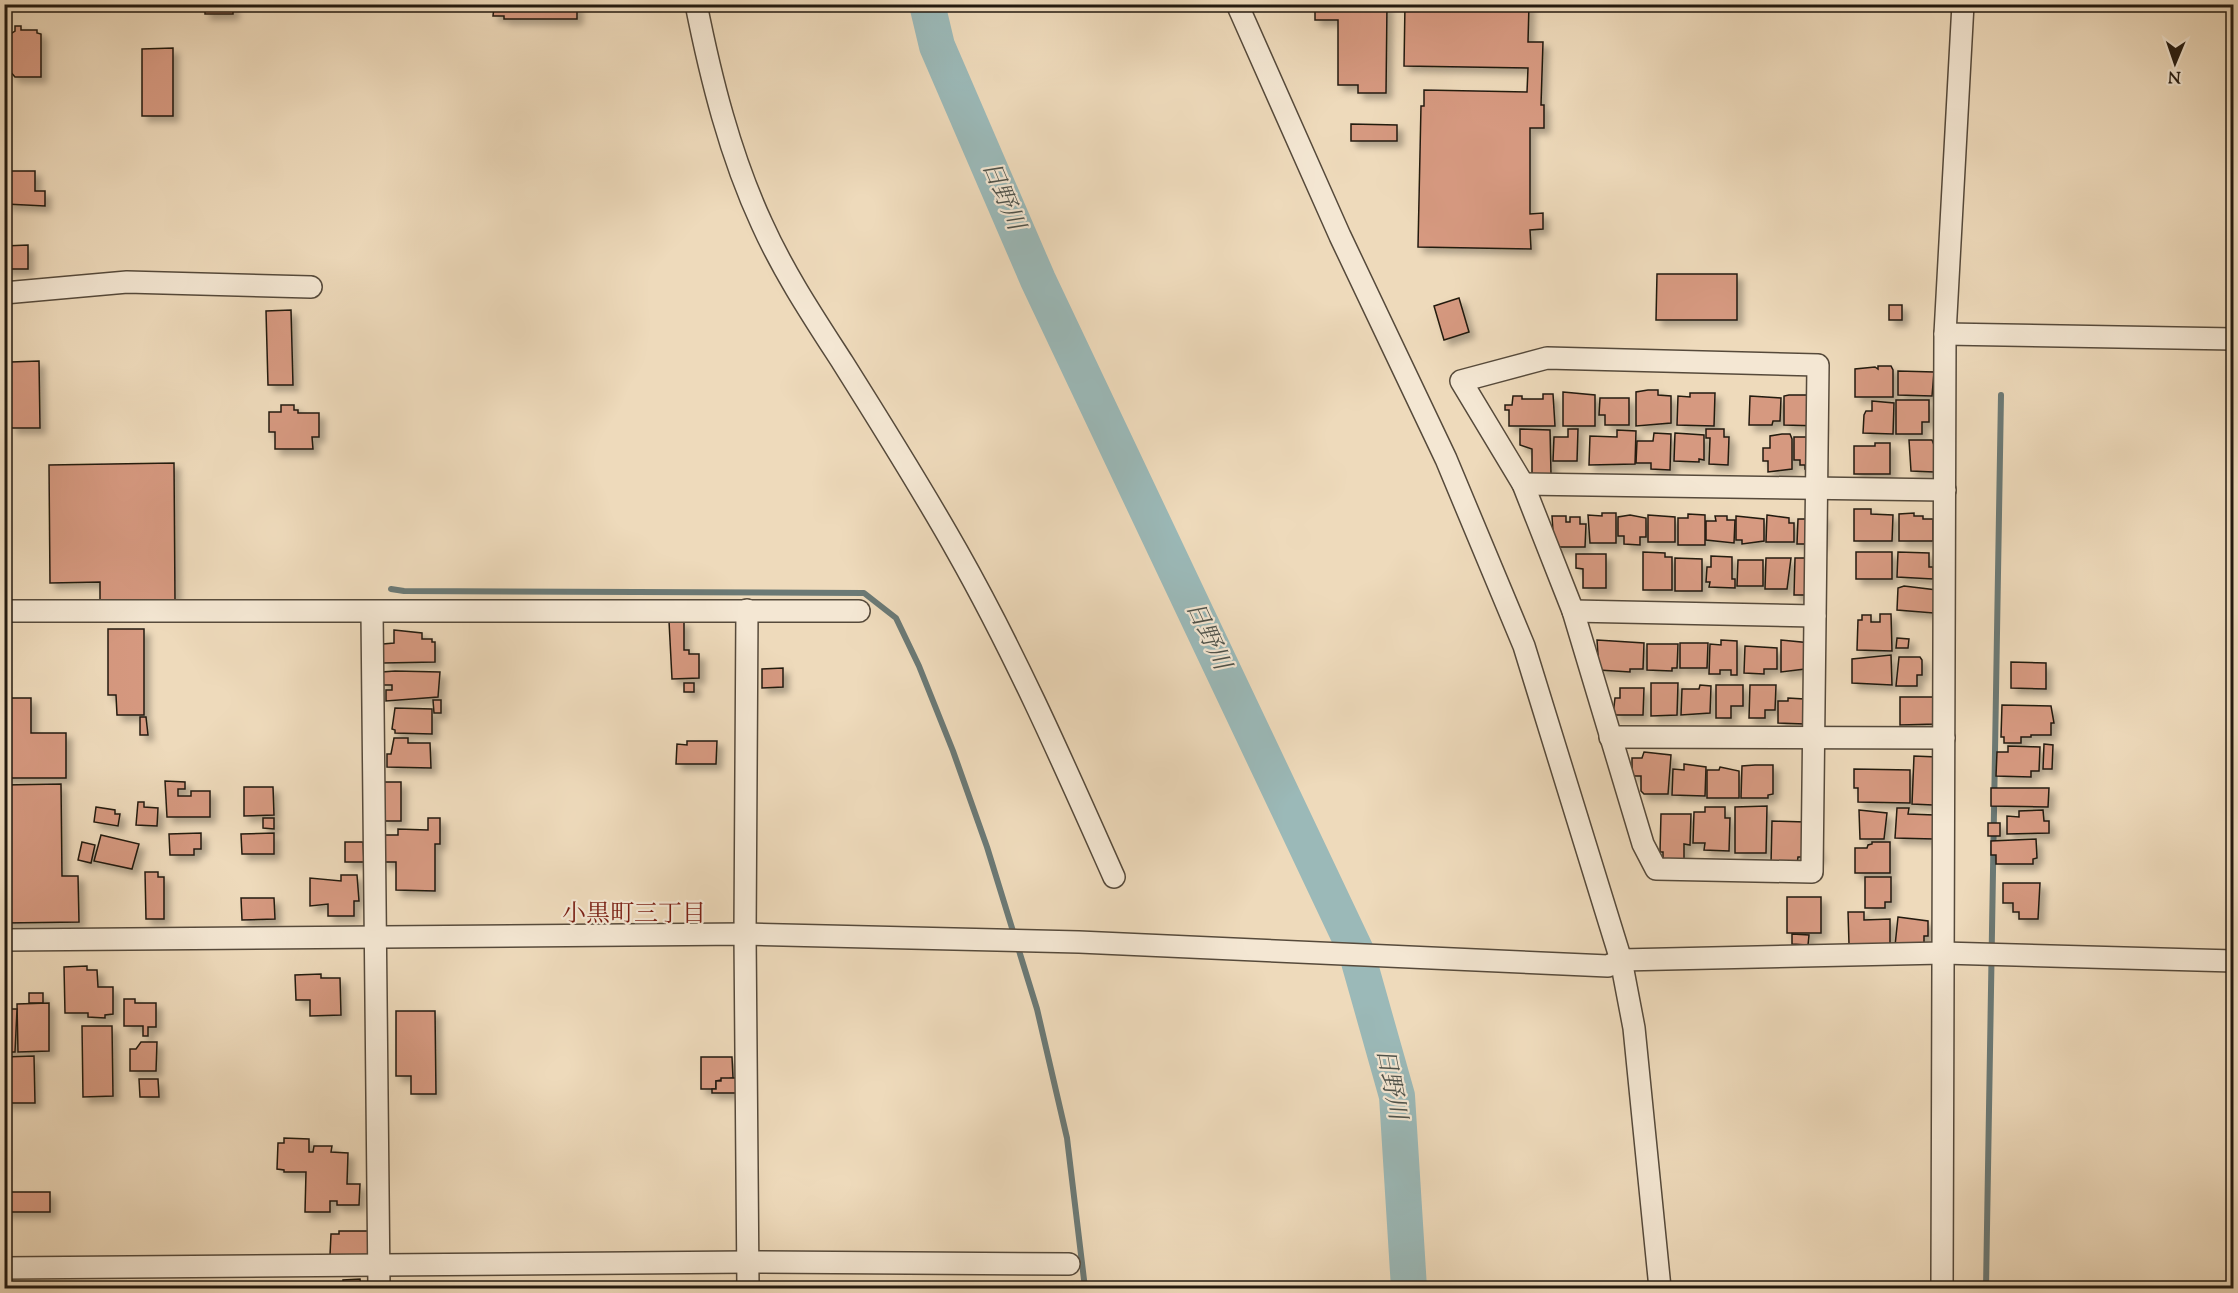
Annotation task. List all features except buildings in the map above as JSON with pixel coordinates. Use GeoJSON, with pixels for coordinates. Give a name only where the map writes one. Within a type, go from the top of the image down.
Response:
{"type":"FeatureCollection","features":[{"type":"Feature","properties":{"kind":"street"},"geometry":{"type":"LineString","coordinates":[[696,4],[716,95],[738,167],[762,225],[795,288],[904,460],[958,553],[1033,696],[1114,878]]}},
{"type":"Feature","properties":{"kind":"street"},"geometry":{"type":"LineString","coordinates":[[1237,4],[1340,236],[1446,459],[1524,646],[1634,1028],[1660,1288]]}},
{"type":"Feature","properties":{"kind":"street"},"geometry":{"type":"LineString","coordinates":[[1942,1288],[1945,334],[1963,4]]}},
{"type":"Feature","properties":{"kind":"street"},"geometry":{"type":"LineString","coordinates":[[4,294],[127,282],[311,287]]}},
{"type":"Feature","properties":{"kind":"street"},"geometry":{"type":"LineString","coordinates":[[1945,334],[2234,339]]}},
{"type":"Feature","properties":{"kind":"street"},"geometry":{"type":"LineString","coordinates":[[1547,358],[1818,365],[1812,872],[1656,869],[1643,844],[1573,610],[1523,484],[1461,381],[1547,358]]}},
{"type":"Feature","properties":{"kind":"street"},"geometry":{"type":"LineString","coordinates":[[1523,484],[1945,490]]}},
{"type":"Feature","properties":{"kind":"street"},"geometry":{"type":"LineString","coordinates":[[747,610],[745,934],[748,1288]]}},
{"type":"Feature","properties":{"kind":"street"},"geometry":{"type":"LineString","coordinates":[[1573,610],[1815,616]]}},
{"type":"Feature","properties":{"kind":"street"},"geometry":{"type":"LineString","coordinates":[[4,611],[859,611]]}},
{"type":"Feature","properties":{"kind":"street"},"geometry":{"type":"LineString","coordinates":[[372,612],[379,1288]]}},
{"type":"Feature","properties":{"kind":"street"},"geometry":{"type":"LineString","coordinates":[[1610,737],[1944,738]]}},
{"type":"Feature","properties":{"kind":"street"},"geometry":{"type":"LineString","coordinates":[[4,940],[745,934],[1079,942],[1615,963],[1943,952],[2234,961]]}},
{"type":"Feature","properties":{"kind":"street"},"geometry":{"type":"LineString","coordinates":[[4,1268],[191,1265],[378,1267],[748,1262],[1069,1264]]}},
{"type":"Feature","properties":{"kind":"waterway","name":"日野川"},"geometry":{"type":"LineString","coordinates":[[927,4],[937,46],[1038,280],[1356,951],[1397,1096],[1409,1288]]}},
{"type":"Feature","properties":{"kind":"waterway"},"geometry":{"type":"LineString","coordinates":[[1986,1288],[2001,395]]}},
{"type":"Feature","properties":{"kind":"waterway"},"geometry":{"type":"LineString","coordinates":[[391,589],[404,591],[864,593],[896,618],[919,666],[953,751],[987,847],[1037,1009],[1067,1138],[1085,1288]]}},
{"type":"Feature","properties":{"kind":"district","name":"小黒町三丁目"},"geometry":{"type":"Point","coordinates":[634,915]}}]}
